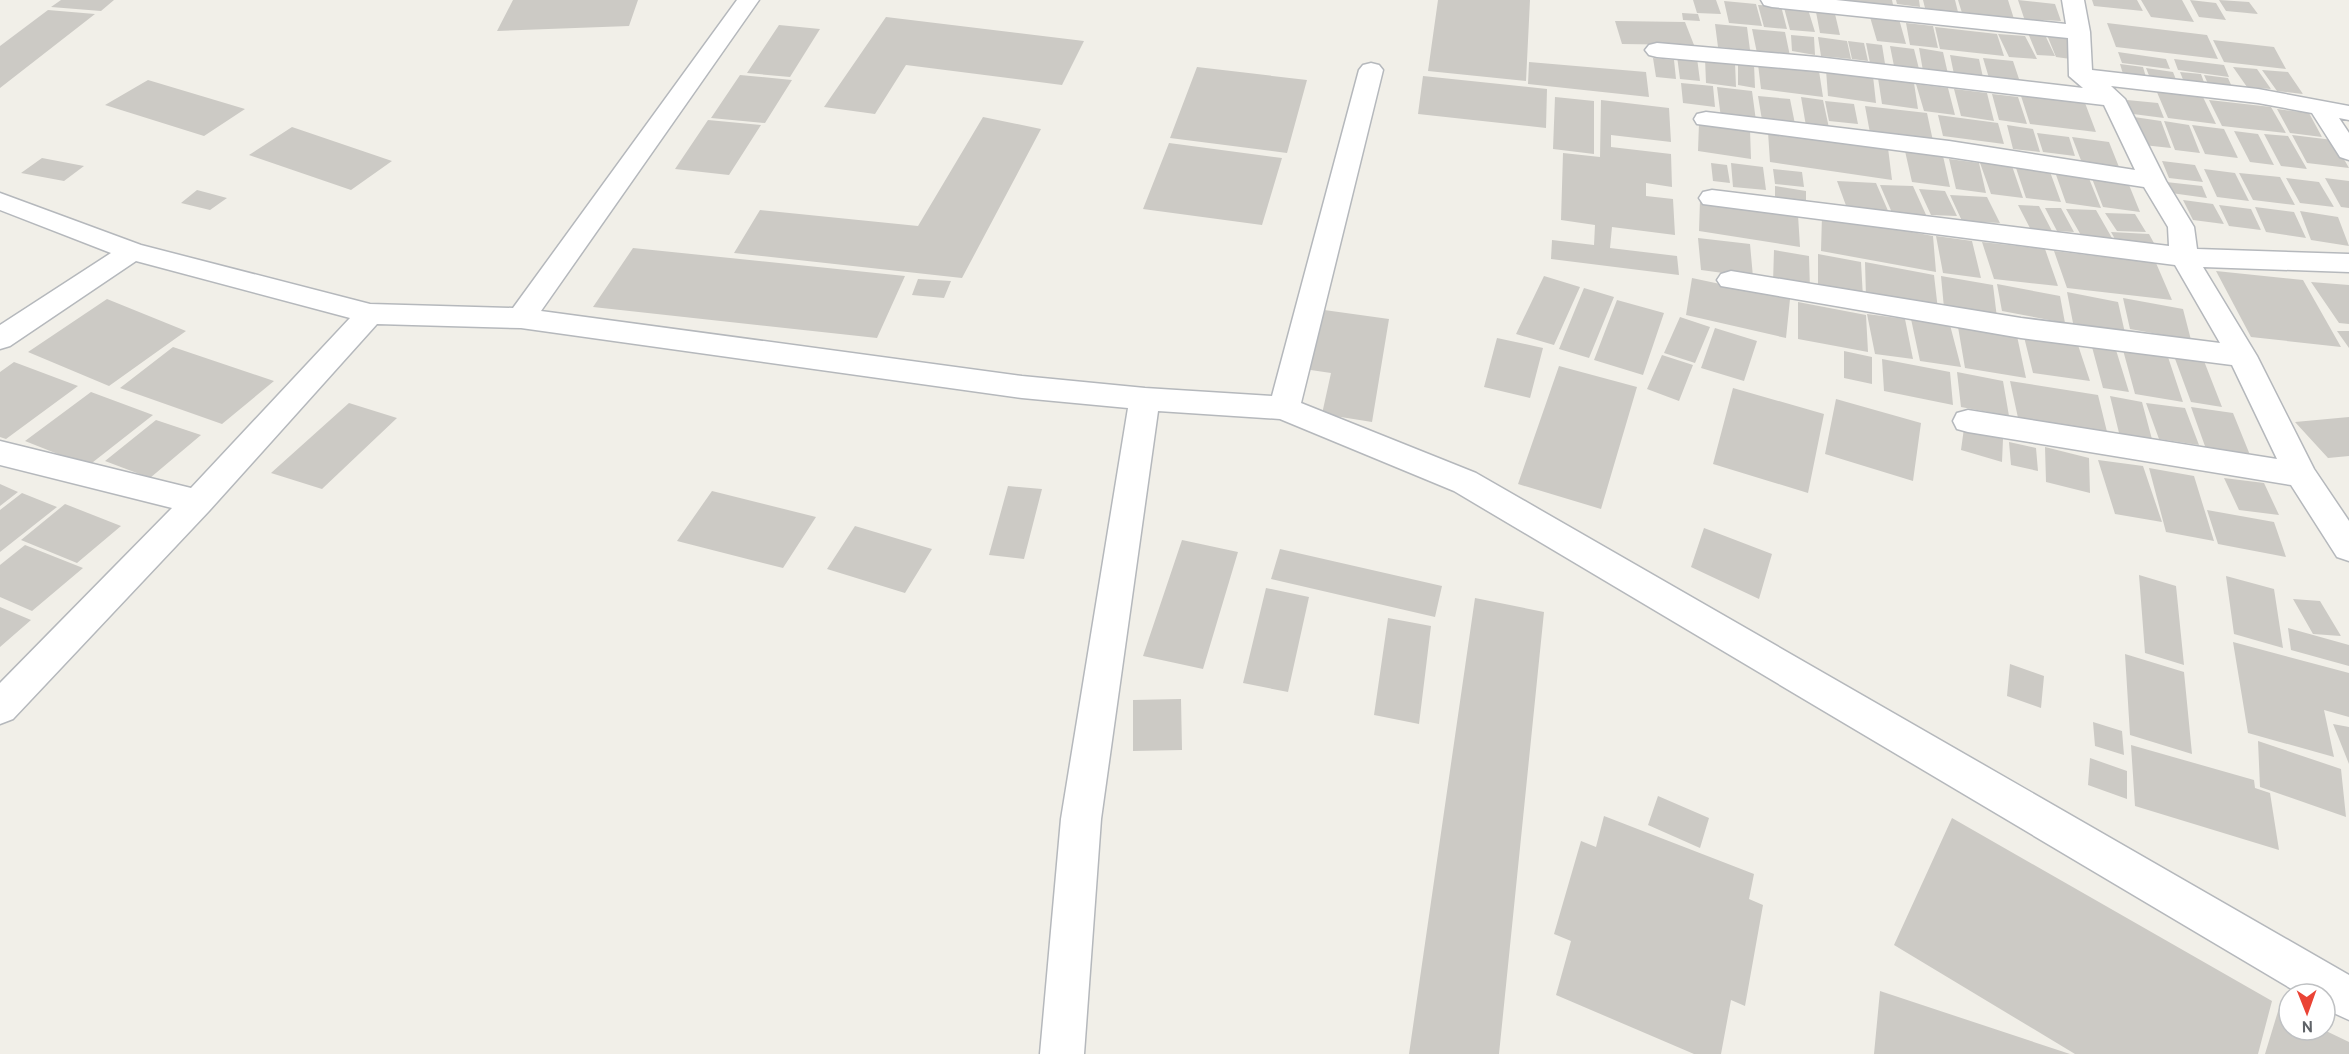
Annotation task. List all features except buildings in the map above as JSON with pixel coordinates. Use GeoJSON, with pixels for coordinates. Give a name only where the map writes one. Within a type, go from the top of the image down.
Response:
{"type":"FeatureCollection","features":[{"type":"Feature","properties":{"kind":"street"},"geometry":{"type":"LineString","coordinates":[[522,318],[748,0]]}},
{"type":"Feature","properties":{"kind":"street"},"geometry":{"type":"LineString","coordinates":[[1772,0],[2079,32]]}},
{"type":"Feature","properties":{"kind":"street"},"geometry":{"type":"LineString","coordinates":[[2073,0],[2079,32],[2081,76]]}},
{"type":"Feature","properties":{"kind":"street"},"geometry":{"type":"LineString","coordinates":[[1657,50],[1817,64],[2113,99]]}},
{"type":"Feature","properties":{"kind":"street"},"geometry":{"type":"LineString","coordinates":[[1284,408],[1371,70]]}},
{"type":"Feature","properties":{"kind":"street"},"geometry":{"type":"LineString","coordinates":[[2081,76],[2113,99],[2154,181],[2181,228],[2184,257],[2242,356],[2301,476],[2349,548]]}},
{"type":"Feature","properties":{"kind":"street"},"geometry":{"type":"LineString","coordinates":[[2081,76],[2258,96],[2349,113]]}},
{"type":"Feature","properties":{"kind":"street"},"geometry":{"type":"LineString","coordinates":[[2321,109],[2349,152]]}},
{"type":"Feature","properties":{"kind":"street"},"geometry":{"type":"LineString","coordinates":[[1706,119],[1949,149],[2154,181]]}},
{"type":"Feature","properties":{"kind":"street"},"geometry":{"type":"LineString","coordinates":[[1712,198],[2184,257],[2349,263]]}},
{"type":"Feature","properties":{"kind":"street"},"geometry":{"type":"LineString","coordinates":[[0,201],[132,251],[370,314],[522,318],[1011,385],[1145,399],[1284,408],[1465,482],[2345,1002]]}},
{"type":"Feature","properties":{"kind":"street"},"geometry":{"type":"LineString","coordinates":[[0,339],[132,251]]}},
{"type":"Feature","properties":{"kind":"street"},"geometry":{"type":"LineString","coordinates":[[1731,280],[2021,328],[2242,356]]}},
{"type":"Feature","properties":{"kind":"street"},"geometry":{"type":"LineString","coordinates":[[0,708],[198,502],[370,314]]}},
{"type":"Feature","properties":{"kind":"street"},"geometry":{"type":"LineString","coordinates":[[1062,1054],[1081,819],[1145,399]]}},
{"type":"Feature","properties":{"kind":"street"},"geometry":{"type":"LineString","coordinates":[[1968,421],[2301,476]]}},
{"type":"Feature","properties":{"kind":"street"},"geometry":{"type":"LineString","coordinates":[[0,453],[198,502]]}}]}
